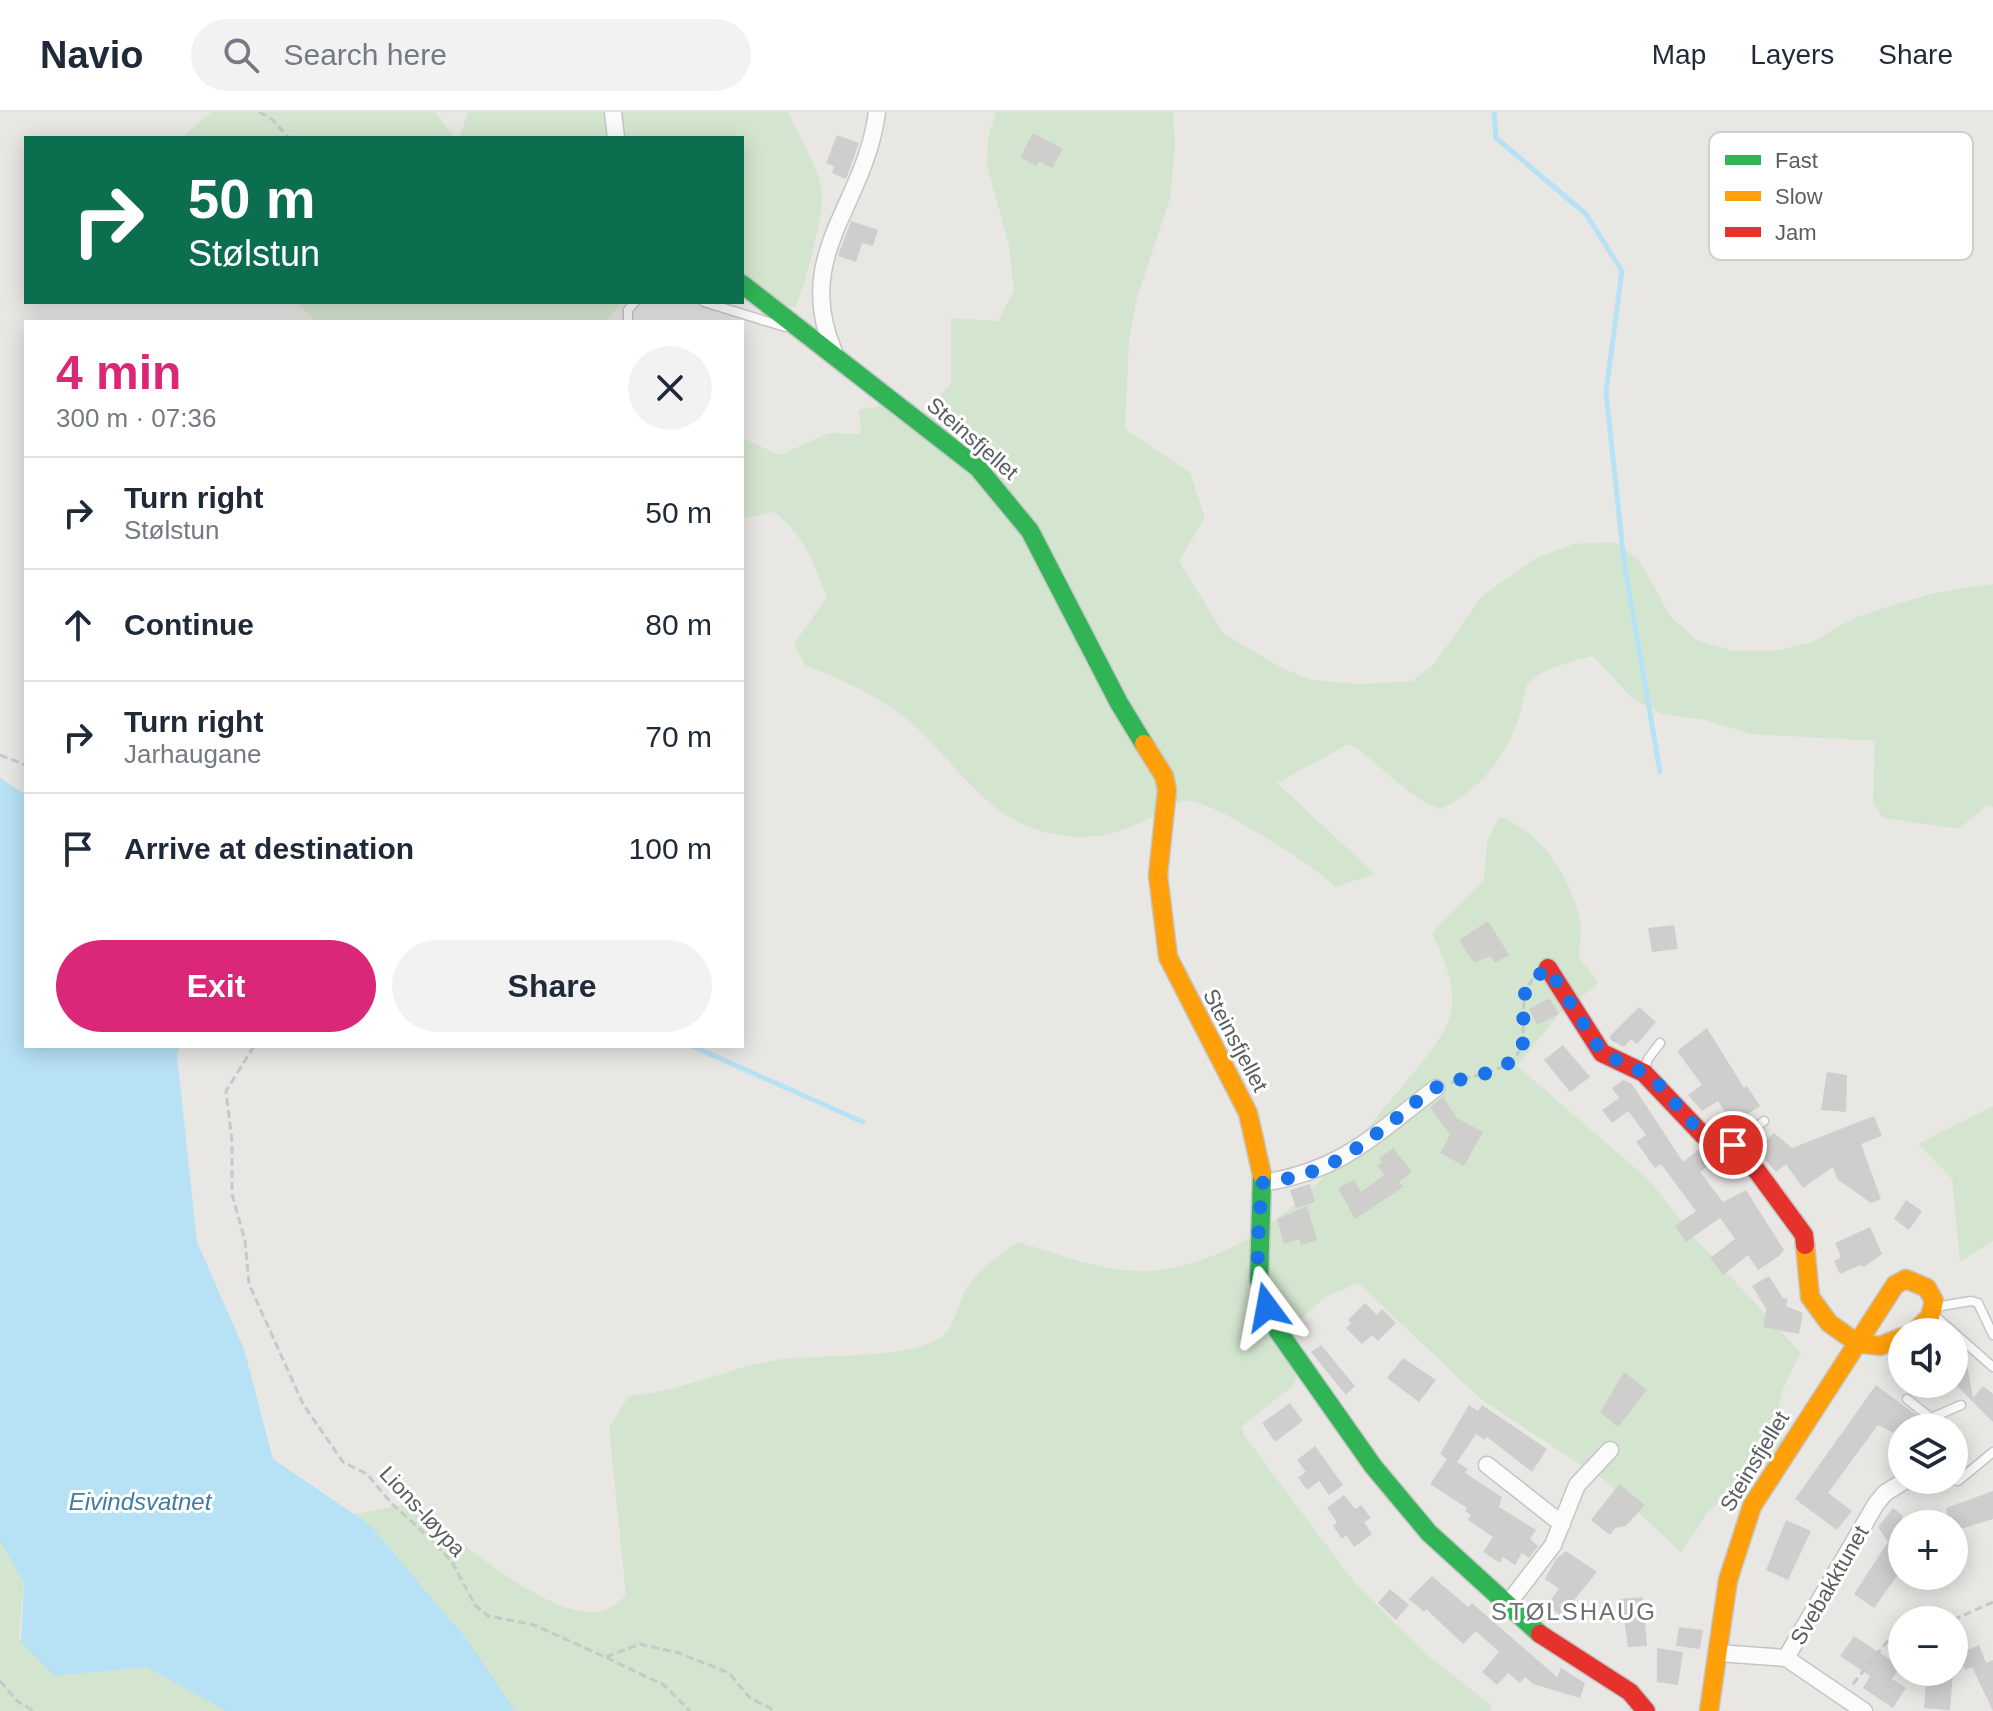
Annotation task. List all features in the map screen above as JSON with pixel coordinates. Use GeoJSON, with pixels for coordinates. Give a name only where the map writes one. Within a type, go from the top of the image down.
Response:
{"type":"FeatureCollection","features":[{"type":"Feature","properties":{"kind":"street"},"geometry":{"type":"LineString","coordinates":[[613,112],[616,136]]}},
{"type":"Feature","properties":{"kind":"street","name":"Steinsfjellet"},"geometry":{"type":"LineString","coordinates":[[836,357],[821,322],[819,283],[831,241],[871,146],[877,112]]}},
{"type":"Feature","properties":{"kind":"street","name":"Steinsfjellet"},"geometry":{"type":"LineString","coordinates":[[744,286],[978,468],[1030,531],[1119,703],[1164,776],[1167,790],[1158,875],[1168,957],[1248,1113],[1258,1147],[1262,1183],[1257,1253],[1259,1280],[1278,1331],[1324,1400],[1429,1533],[1563,1652],[1630,1692],[1646,1711]]}},
{"type":"Feature","properties":{"kind":"street"},"geometry":{"type":"LineString","coordinates":[[1548,968],[1592,1042],[1602,1053],[1644,1073],[1659,1085],[1703,1135],[1730,1149],[1757,1171],[1796,1220],[1804,1235],[1810,1297],[1829,1323],[1857,1343],[1880,1346],[1888,1343]]}},
{"type":"Feature","properties":{"kind":"street"},"geometry":{"type":"LineString","coordinates":[[1262,1183],[1302,1177],[1326,1168],[1436,1088]]}},
{"type":"Feature","properties":{"kind":"street","name":"Steinsfjellet"},"geometry":{"type":"LineString","coordinates":[[1709,1711],[1741,1529],[1782,1456],[1895,1285],[1906,1279],[1918,1282],[1933,1297],[1935,1311]]}},
{"type":"Feature","properties":{"kind":"street"},"geometry":{"type":"LineString","coordinates":[[1928,1318],[1935,1311]]}},
{"type":"Feature","properties":{"kind":"street"},"geometry":{"type":"LineString","coordinates":[[1507,1605],[1553,1545],[1577,1485],[1610,1450]]}},
{"type":"Feature","properties":{"kind":"street"},"geometry":{"type":"LineString","coordinates":[[1487,1465],[1562,1524]]}},
{"type":"Feature","properties":{"kind":"street","name":"Svebakktunet"},"geometry":{"type":"LineString","coordinates":[[1786,1658],[1876,1504],[1888,1492]]}},
{"type":"Feature","properties":{"kind":"street"},"geometry":{"type":"LineString","coordinates":[[1718,1653],[1786,1658],[1864,1711]]}},
{"type":"Feature","properties":{"kind":"lane"},"geometry":{"type":"LineString","coordinates":[[710,304],[790,329],[797,327]]}},
{"type":"Feature","properties":{"kind":"lane"},"geometry":{"type":"LineString","coordinates":[[1644,1073],[1648,1059],[1660,1043]]}},
{"type":"Feature","properties":{"kind":"lane"},"geometry":{"type":"LineString","coordinates":[[1730,1149],[1764,1121]]}},
{"type":"Feature","properties":{"kind":"lane"},"geometry":{"type":"LineString","coordinates":[[1935,1311],[1971,1301],[1978,1303],[1993,1335]]}},
{"type":"Feature","properties":{"kind":"lane"},"geometry":{"type":"LineString","coordinates":[[1935,1311],[1993,1367]]}},
{"type":"Feature","properties":{"kind":"lane"},"geometry":{"type":"LineString","coordinates":[[1907,1399],[1921,1414]]}},
{"type":"Feature","properties":{"kind":"lane"},"geometry":{"type":"LineString","coordinates":[[1946,1414],[1961,1405]]}},
{"type":"Feature","properties":{"kind":"lane"},"geometry":{"type":"LineString","coordinates":[[1968,1473],[1993,1452]]}},
{"type":"Feature","properties":{"kind":"path"},"geometry":{"type":"LineString","coordinates":[[259,112],[273,120],[287,136]]}},
{"type":"Feature","properties":{"kind":"path"},"geometry":{"type":"LineString","coordinates":[[0,755],[24,764]]}},
{"type":"Feature","properties":{"kind":"path"},"geometry":{"type":"LineString","coordinates":[[1436,1088],[1507,1064],[1517,1055],[1523,1042],[1523,996],[1534,977],[1548,968]]}},
{"type":"Feature","properties":{"kind":"path","name":"Lions-løypa"},"geometry":{"type":"LineString","coordinates":[[253,1048],[226,1091],[232,1141],[232,1194],[245,1241],[249,1284],[303,1404],[343,1462],[367,1474],[392,1504],[452,1562],[481,1611],[488,1616],[534,1625],[664,1685],[690,1711]]}},
{"type":"Feature","properties":{"kind":"path"},"geometry":{"type":"LineString","coordinates":[[1968,1613],[1993,1602]]}},
{"type":"Feature","properties":{"kind":"path"},"geometry":{"type":"LineString","coordinates":[[1844,1698],[1888,1641]]}},
{"type":"Feature","properties":{"kind":"path"},"geometry":{"type":"LineString","coordinates":[[605,1657],[640,1644],[679,1653],[729,1673],[750,1698],[776,1711]]}},
{"type":"Feature","properties":{"kind":"path"},"geometry":{"type":"LineString","coordinates":[[0,1681],[17,1701],[34,1711]]}},
{"type":"Feature","properties":{"kind":"green space"},"geometry":{"type":"Polygon","coordinates":[[[211,112],[435,112],[453,136],[184,136],[211,112]]]}},
{"type":"Feature","properties":{"kind":"green space"},"geometry":{"type":"Polygon","coordinates":[[[468,112],[788,112],[814,167],[822,197],[814,246],[796,307],[759,305],[744,300],[744,136],[460,136],[468,112]]]}},
{"type":"Feature","properties":{"kind":"green space"},"geometry":{"type":"Polygon","coordinates":[[[996,112],[1173,112],[1175,145],[1170,199],[1136,301],[1129,341],[1125,429],[1190,472],[1205,518],[1179,561],[1223,633],[1284,669],[1312,680],[1361,684],[1412,681],[1434,664],[1482,596],[1536,558],[1573,544],[1614,542],[1639,560],[1671,617],[1697,640],[1734,651],[1773,651],[1813,642],[1852,619],[1897,604],[1934,593],[1993,584],[1993,807],[1987,805],[1959,829],[1883,818],[1873,804],[1875,741],[1750,734],[1705,720],[1661,714],[1633,699],[1593,656],[1552,668],[1530,682],[1516,727],[1501,756],[1468,792],[1440,809],[1404,788],[1349,744],[1277,783],[1375,874],[1336,887],[1262,835],[1197,802],[1181,802],[1124,829],[1085,837],[1041,831],[1002,812],[895,710],[845,682],[805,665],[794,644],[827,597],[817,572],[793,530],[774,512],[744,518],[744,439],[780,455],[829,433],[861,434],[859,410],[883,405],[913,430],[951,383],[951,318],[998,321],[1014,291],[1009,245],[987,166],[988,138],[996,112]]]}},
{"type":"Feature","properties":{"kind":"green space"},"geometry":{"type":"Polygon","coordinates":[[[297,304],[620,304],[608,320],[315,320],[297,304]]]}},
{"type":"Feature","properties":{"kind":"green space"},"geometry":{"type":"Polygon","coordinates":[[[1499,817],[1514,823],[1539,842],[1559,869],[1580,919],[1579,958],[1599,983],[1560,1013],[1517,1066],[1650,1181],[1695,1238],[1801,1353],[1787,1379],[1779,1404],[1780,1429],[1792,1457],[1758,1467],[1707,1513],[1681,1553],[1607,1482],[1482,1400],[1358,1283],[1324,1298],[1282,1335],[1297,1375],[1294,1385],[1241,1427],[1244,1435],[1355,1583],[1427,1655],[1490,1704],[1492,1711],[515,1711],[355,1514],[408,1504],[531,1591],[559,1605],[584,1612],[605,1610],[626,1596],[609,1427],[629,1396],[669,1389],[782,1359],[890,1352],[930,1343],[948,1331],[973,1279],[1018,1242],[1096,1265],[1136,1271],[1177,1267],[1212,1256],[1245,1240],[1275,1221],[1328,1172],[1423,1061],[1445,1029],[1452,1008],[1452,988],[1432,933],[1484,880],[1487,841],[1499,817]]]}},
{"type":"Feature","properties":{"kind":"green space"},"geometry":{"type":"Polygon","coordinates":[[[1993,1106],[1993,1241],[1960,1262],[1952,1179],[1918,1144],[1993,1106]]]}},
{"type":"Feature","properties":{"kind":"green space"},"geometry":{"type":"Polygon","coordinates":[[[0,1541],[24,1582],[19,1637],[54,1676],[146,1667],[226,1711],[0,1711],[0,1541]]]}},
{"type":"Feature","properties":{"kind":"water","name":"Eivindsvatnet"},"geometry":{"type":"Polygon","coordinates":[[[0,778],[24,794],[24,1048],[179,1048],[177,1055],[197,1242],[244,1349],[273,1459],[370,1525],[468,1641],[515,1711],[226,1711],[146,1667],[54,1676],[21,1642],[24,1582],[0,1541],[0,778]]]}},
{"type":"Feature","properties":{"kind":"building"},"geometry":{"type":"Polygon","coordinates":[[[1033,133],[1063,149],[1052,168],[1039,161],[1036,166],[1020,157],[1033,133]]]}},
{"type":"Feature","properties":{"kind":"building"},"geometry":{"type":"Polygon","coordinates":[[[837,135],[859,143],[846,179],[832,173],[834,166],[826,163],[837,135]]]}},
{"type":"Feature","properties":{"kind":"building"},"geometry":{"type":"Polygon","coordinates":[[[851,221],[878,230],[873,246],[862,243],[856,262],[838,256],[851,221]]]}},
{"type":"Feature","properties":{"kind":"building"},"geometry":{"type":"Polygon","coordinates":[[[1488,921],[1509,955],[1495,963],[1490,956],[1474,963],[1459,940],[1488,921]]]}},
{"type":"Feature","properties":{"kind":"building"},"geometry":{"type":"Polygon","coordinates":[[[1674,925],[1678,949],[1652,952],[1648,928],[1674,925]]]}},
{"type":"Feature","properties":{"kind":"building"},"geometry":{"type":"Polygon","coordinates":[[[1549,998],[1559,1014],[1537,1025],[1529,1009],[1549,998]]]}},
{"type":"Feature","properties":{"kind":"building"},"geometry":{"type":"Polygon","coordinates":[[[1639,1007],[1656,1022],[1637,1044],[1631,1039],[1624,1047],[1612,1041],[1609,1037],[1639,1007]]]}},
{"type":"Feature","properties":{"kind":"building"},"geometry":{"type":"Polygon","coordinates":[[[1707,1028],[1744,1088],[1747,1086],[1760,1106],[1733,1124],[1718,1101],[1702,1111],[1688,1095],[1702,1085],[1677,1051],[1707,1028]]]}},
{"type":"Feature","properties":{"kind":"building"},"geometry":{"type":"Polygon","coordinates":[[[1563,1045],[1590,1077],[1570,1092],[1544,1060],[1563,1045]]]}},
{"type":"Feature","properties":{"kind":"building"},"geometry":{"type":"Polygon","coordinates":[[[1827,1072],[1847,1075],[1846,1112],[1821,1110],[1827,1072]]]}},
{"type":"Feature","properties":{"kind":"building"},"geometry":{"type":"Polygon","coordinates":[[[1623,1080],[1632,1084],[1683,1162],[1698,1150],[1716,1159],[1700,1172],[1723,1202],[1746,1190],[1784,1250],[1779,1256],[1758,1270],[1748,1255],[1723,1275],[1710,1258],[1735,1239],[1720,1218],[1686,1242],[1675,1226],[1696,1211],[1661,1164],[1655,1168],[1636,1142],[1646,1135],[1628,1111],[1612,1123],[1602,1110],[1619,1098],[1612,1088],[1623,1080]]]}},
{"type":"Feature","properties":{"kind":"building"},"geometry":{"type":"Polygon","coordinates":[[[1443,1097],[1457,1118],[1483,1132],[1464,1166],[1440,1153],[1450,1135],[1430,1107],[1443,1097]]]}},
{"type":"Feature","properties":{"kind":"building"},"geometry":{"type":"Polygon","coordinates":[[[1874,1116],[1882,1136],[1861,1144],[1881,1199],[1871,1203],[1837,1179],[1833,1167],[1803,1188],[1786,1164],[1776,1172],[1756,1149],[1774,1133],[1792,1148],[1874,1116]]]}},
{"type":"Feature","properties":{"kind":"building"},"geometry":{"type":"Polygon","coordinates":[[[1393,1148],[1412,1172],[1399,1182],[1403,1187],[1355,1219],[1338,1188],[1354,1180],[1361,1192],[1384,1175],[1377,1165],[1382,1162],[1379,1158],[1393,1148]]]}},
{"type":"Feature","properties":{"kind":"building"},"geometry":{"type":"Polygon","coordinates":[[[1310,1184],[1315,1202],[1296,1208],[1290,1190],[1310,1184]]]}},
{"type":"Feature","properties":{"kind":"building"},"geometry":{"type":"Polygon","coordinates":[[[1906,1200],[1922,1211],[1909,1230],[1894,1219],[1906,1200]]]}},
{"type":"Feature","properties":{"kind":"building"},"geometry":{"type":"Polygon","coordinates":[[[1307,1206],[1317,1240],[1301,1245],[1299,1239],[1284,1244],[1277,1219],[1307,1206]]]}},
{"type":"Feature","properties":{"kind":"building"},"geometry":{"type":"Polygon","coordinates":[[[1870,1227],[1882,1254],[1864,1267],[1860,1265],[1840,1274],[1834,1261],[1841,1257],[1835,1243],[1870,1227]]]}},
{"type":"Feature","properties":{"kind":"building"},"geometry":{"type":"Polygon","coordinates":[[[1769,1276],[1783,1298],[1788,1299],[1786,1306],[1803,1313],[1799,1334],[1763,1327],[1766,1309],[1752,1286],[1769,1276]]]}},
{"type":"Feature","properties":{"kind":"building"},"geometry":{"type":"Polygon","coordinates":[[[1365,1303],[1377,1315],[1382,1309],[1396,1323],[1378,1341],[1372,1335],[1362,1344],[1346,1328],[1351,1323],[1348,1320],[1365,1303]]]}},
{"type":"Feature","properties":{"kind":"building"},"geometry":{"type":"Polygon","coordinates":[[[1321,1345],[1355,1386],[1346,1395],[1311,1352],[1321,1345]]]}},
{"type":"Feature","properties":{"kind":"building"},"geometry":{"type":"Polygon","coordinates":[[[1403,1358],[1436,1380],[1419,1402],[1387,1378],[1403,1358]]]}},
{"type":"Feature","properties":{"kind":"building"},"geometry":{"type":"Polygon","coordinates":[[[1968,1370],[1973,1398],[1983,1386],[1993,1394],[1993,1422],[1968,1397],[1968,1370]]]}},
{"type":"Feature","properties":{"kind":"building"},"geometry":{"type":"Polygon","coordinates":[[[1624,1372],[1647,1390],[1618,1427],[1600,1412],[1624,1372]]]}},
{"type":"Feature","properties":{"kind":"building"},"geometry":{"type":"Polygon","coordinates":[[[1876,1385],[1888,1394],[1888,1398],[1893,1398],[1915,1414],[1888,1414],[1888,1430],[1878,1425],[1828,1493],[1852,1511],[1837,1530],[1795,1499],[1876,1385]]]}},
{"type":"Feature","properties":{"kind":"building"},"geometry":{"type":"Polygon","coordinates":[[[1290,1403],[1303,1421],[1275,1442],[1262,1423],[1290,1403]]]}},
{"type":"Feature","properties":{"kind":"building"},"geometry":{"type":"Polygon","coordinates":[[[1469,1405],[1478,1411],[1482,1405],[1547,1449],[1532,1472],[1487,1437],[1485,1440],[1476,1434],[1457,1462],[1468,1469],[1465,1473],[1502,1497],[1499,1507],[1536,1530],[1530,1539],[1538,1546],[1529,1558],[1522,1553],[1515,1565],[1503,1557],[1500,1563],[1483,1552],[1493,1537],[1468,1520],[1471,1515],[1465,1511],[1467,1508],[1430,1484],[1447,1459],[1440,1454],[1469,1405]]]}},
{"type":"Feature","properties":{"kind":"building"},"geometry":{"type":"Polygon","coordinates":[[[1315,1446],[1343,1485],[1329,1495],[1319,1481],[1307,1490],[1298,1477],[1306,1472],[1297,1460],[1315,1446]]]}},
{"type":"Feature","properties":{"kind":"building"},"geometry":{"type":"Polygon","coordinates":[[[1619,1484],[1645,1505],[1626,1526],[1615,1528],[1610,1535],[1591,1520],[1619,1484]]]}},
{"type":"Feature","properties":{"kind":"building"},"geometry":{"type":"Polygon","coordinates":[[[1993,1491],[1993,1519],[1968,1527],[1968,1510],[1946,1508],[1993,1491]]]}},
{"type":"Feature","properties":{"kind":"building"},"geometry":{"type":"Polygon","coordinates":[[[1344,1495],[1355,1509],[1361,1505],[1371,1518],[1364,1522],[1372,1534],[1354,1547],[1346,1535],[1342,1539],[1333,1526],[1337,1522],[1327,1508],[1344,1495]]]}},
{"type":"Feature","properties":{"kind":"building"},"geometry":{"type":"Polygon","coordinates":[[[1888,1514],[1888,1542],[1878,1527],[1888,1514]]]}},
{"type":"Feature","properties":{"kind":"building"},"geometry":{"type":"Polygon","coordinates":[[[1786,1520],[1811,1531],[1788,1580],[1766,1570],[1786,1520]]]}},
{"type":"Feature","properties":{"kind":"building"},"geometry":{"type":"Polygon","coordinates":[[[1888,1542],[1888,1588],[1874,1608],[1854,1594],[1888,1542]]]}},
{"type":"Feature","properties":{"kind":"building"},"geometry":{"type":"Polygon","coordinates":[[[1566,1551],[1597,1572],[1561,1616],[1547,1605],[1559,1589],[1545,1579],[1556,1559],[1566,1551]]]}},
{"type":"Feature","properties":{"kind":"building"},"geometry":{"type":"Polygon","coordinates":[[[1432,1576],[1468,1607],[1472,1603],[1557,1677],[1561,1668],[1585,1683],[1580,1698],[1533,1684],[1525,1677],[1520,1683],[1508,1673],[1497,1685],[1482,1672],[1499,1652],[1476,1631],[1463,1644],[1426,1609],[1424,1612],[1409,1599],[1432,1576]]]}},
{"type":"Feature","properties":{"kind":"building"},"geometry":{"type":"Polygon","coordinates":[[[1390,1589],[1409,1605],[1396,1620],[1378,1603],[1390,1589]]]}},
{"type":"Feature","properties":{"kind":"building"},"geometry":{"type":"Polygon","coordinates":[[[1643,1597],[1647,1646],[1628,1647],[1621,1599],[1643,1597]]]}},
{"type":"Feature","properties":{"kind":"building"},"geometry":{"type":"Polygon","coordinates":[[[1679,1627],[1703,1630],[1700,1649],[1676,1646],[1679,1627]]]}},
{"type":"Feature","properties":{"kind":"building"},"geometry":{"type":"Polygon","coordinates":[[[1854,1636],[1888,1658],[1888,1686],[1906,1688],[1893,1708],[1863,1688],[1870,1676],[1840,1656],[1854,1636]]]}},
{"type":"Feature","properties":{"kind":"building"},"geometry":{"type":"Polygon","coordinates":[[[1979,1645],[1986,1663],[1993,1660],[1993,1711],[1972,1667],[1968,1669],[1968,1650],[1979,1645]]]}},
{"type":"Feature","properties":{"kind":"building"},"geometry":{"type":"Polygon","coordinates":[[[1657,1648],[1683,1652],[1678,1685],[1657,1682],[1657,1648]]]}},
{"type":"Feature","properties":{"kind":"building"},"geometry":{"type":"Polygon","coordinates":[[[1926,1686],[1952,1686],[1950,1710],[1924,1708],[1926,1686]]]}},
{"type":"Feature","properties":{"kind":"waterway"},"geometry":{"type":"LineString","coordinates":[[1494,112],[1496,138],[1586,214],[1622,271],[1606,392],[1624,562],[1660,772]]}},
{"type":"Feature","properties":{"kind":"waterway"},"geometry":{"type":"LineString","coordinates":[[696,1048],[863,1122]]}},
{"type":"Feature","properties":{"kind":"traffic: fast"},"geometry":{"type":"LineString","coordinates":[[744,286],[978,468],[1030,531],[1119,703],[1144,744]]}},
{"type":"Feature","properties":{"kind":"traffic: fast"},"geometry":{"type":"LineString","coordinates":[[1262,1175],[1259,1280],[1278,1331],[1373,1466],[1429,1533],[1540,1634]]}},
{"type":"Feature","properties":{"kind":"traffic: slow"},"geometry":{"type":"LineString","coordinates":[[1144,744],[1164,776],[1167,790],[1158,875],[1168,957],[1248,1113],[1262,1175]]}},
{"type":"Feature","properties":{"kind":"traffic: slow"},"geometry":{"type":"LineString","coordinates":[[1805,1245],[1810,1297],[1829,1323],[1857,1343],[1880,1346],[1888,1343]]}},
{"type":"Feature","properties":{"kind":"traffic: slow"},"geometry":{"type":"LineString","coordinates":[[1709,1711],[1728,1580],[1752,1506],[1895,1285],[1906,1279],[1927,1288],[1934,1301],[1929,1318]]}},
{"type":"Feature","properties":{"kind":"traffic: jam"},"geometry":{"type":"LineString","coordinates":[[1548,968],[1602,1053],[1644,1073],[1703,1135],[1736,1153],[1757,1171],[1804,1235],[1805,1245]]}},
{"type":"Feature","properties":{"kind":"traffic: jam"},"geometry":{"type":"LineString","coordinates":[[1540,1634],[1630,1692],[1646,1711]]}},
{"type":"Feature","properties":{"kind":"district","name":"STØLSHAUG"},"geometry":{"type":"Point","coordinates":[1574,1612]}},
{"type":"Feature","properties":{"kind":"route"},"geometry":{"type":"LineString","coordinates":[[1267,1307],[1259,1280],[1257,1253],[1262,1183],[1302,1177],[1326,1168],[1349,1155],[1436,1088],[1507,1064],[1517,1055],[1523,1042],[1521,1007],[1527,986],[1548,968],[1592,1042],[1602,1053],[1644,1073],[1659,1085],[1703,1135],[1730,1149],[1733,1145]]}}]}
